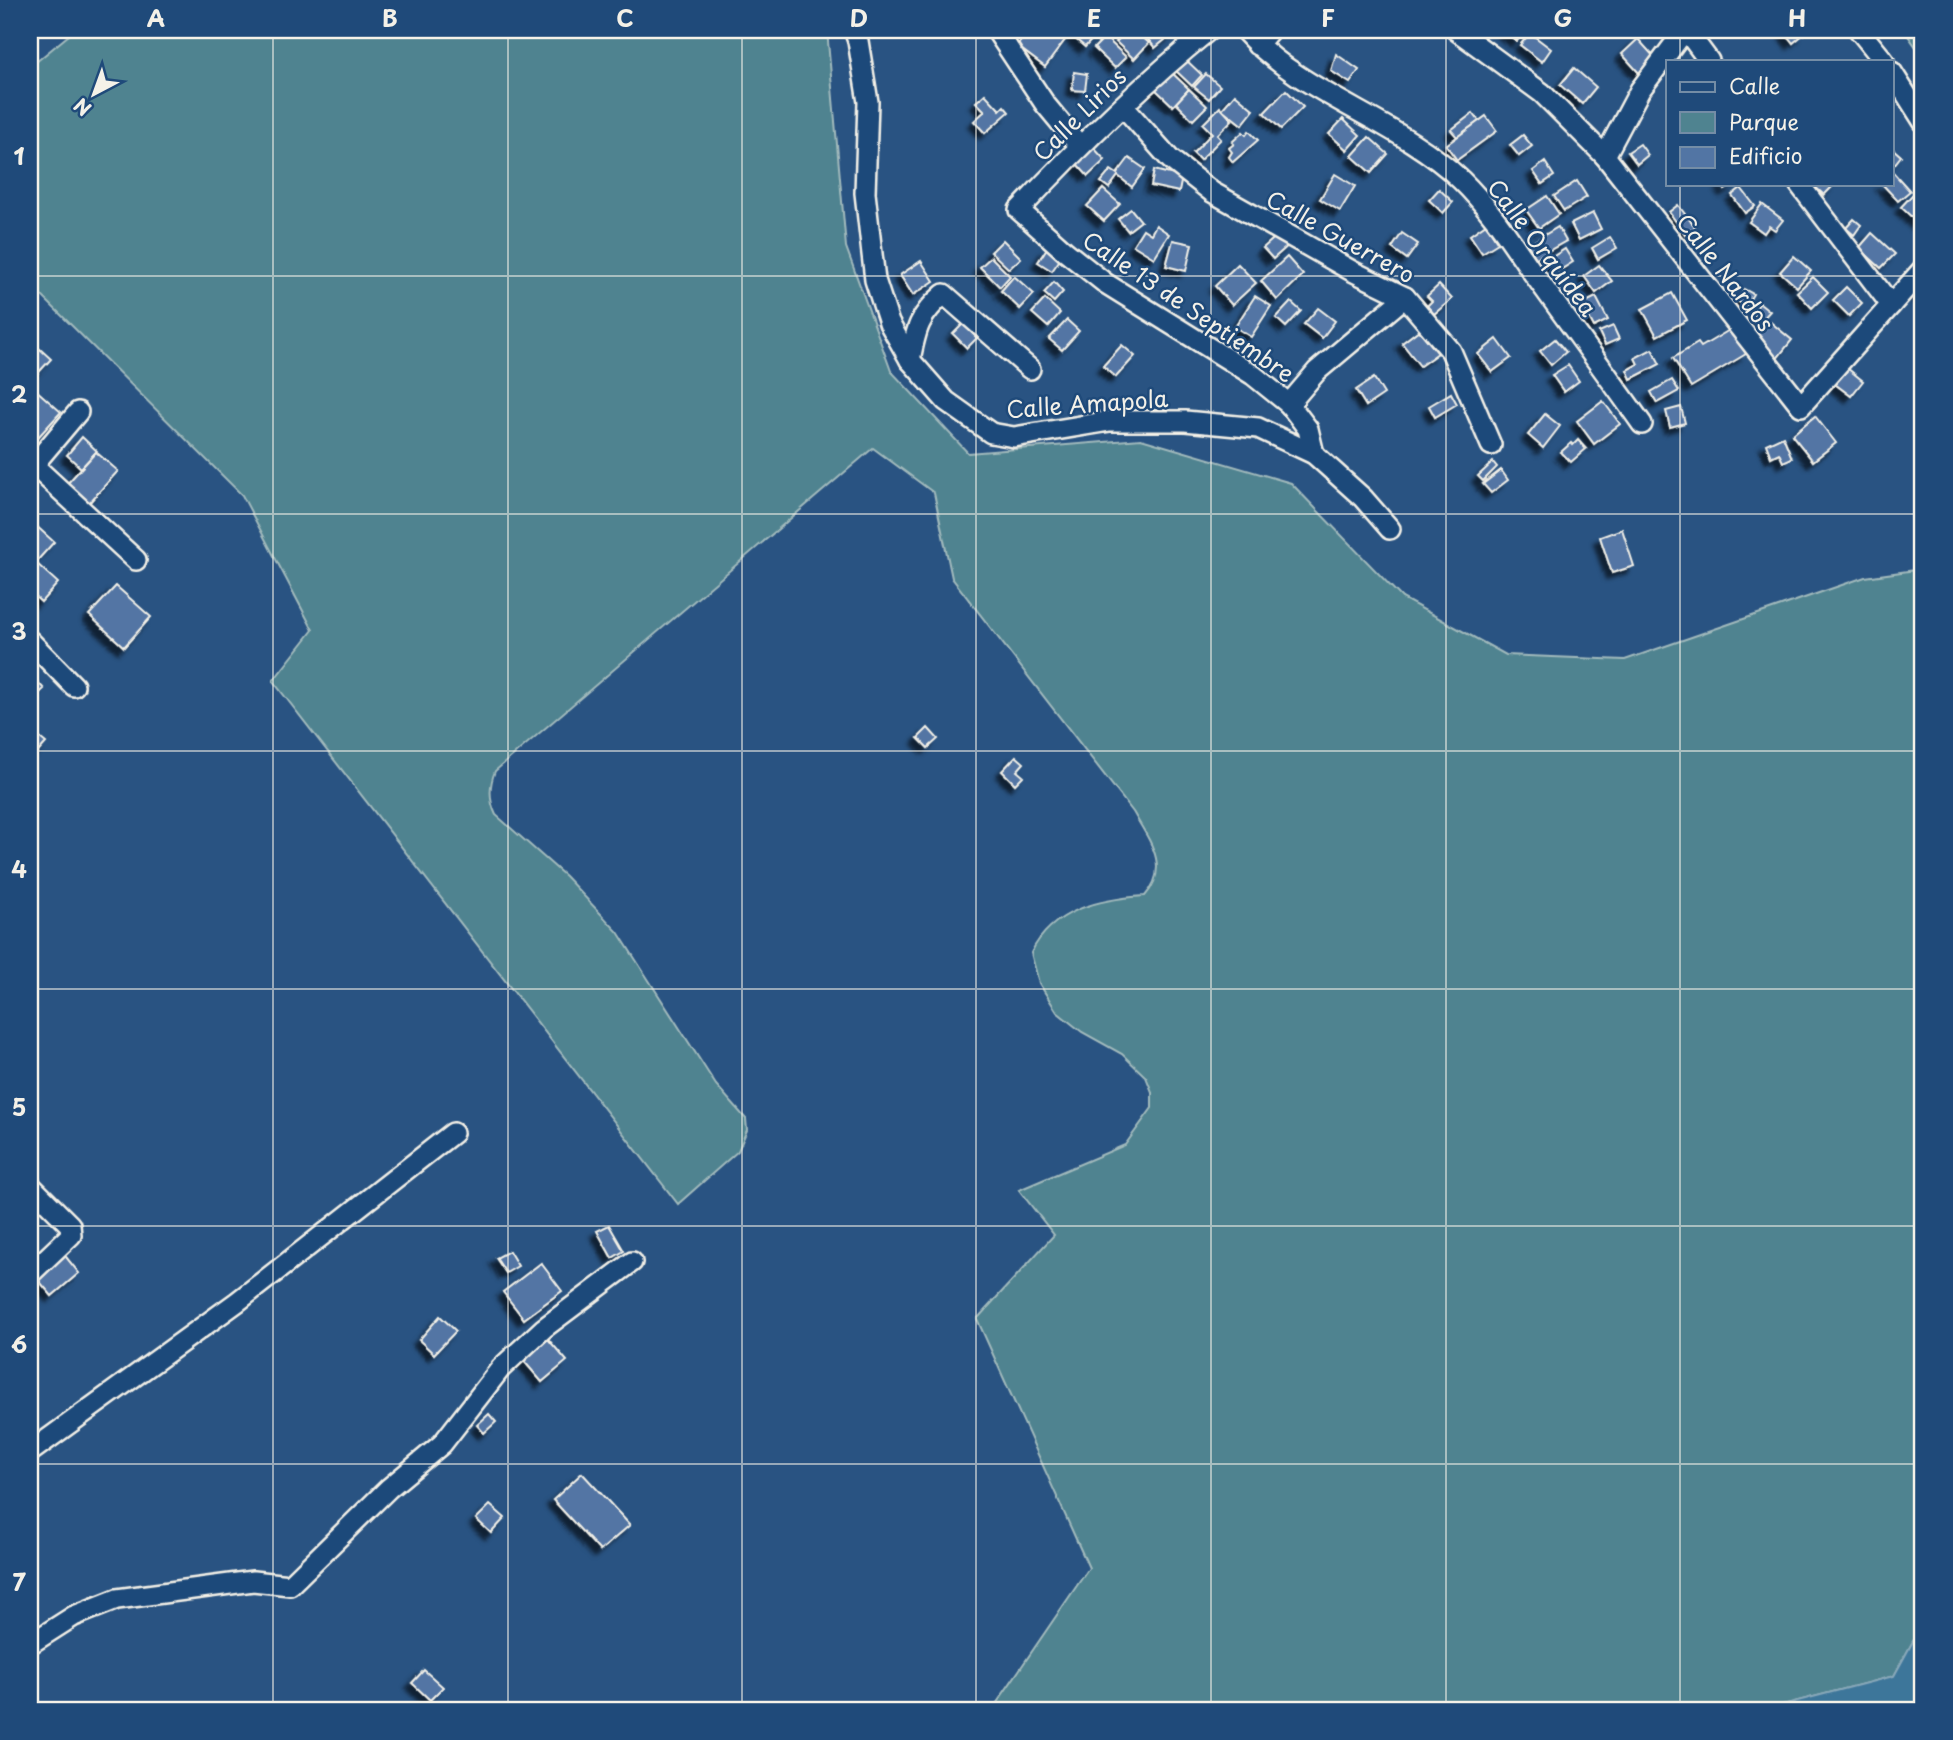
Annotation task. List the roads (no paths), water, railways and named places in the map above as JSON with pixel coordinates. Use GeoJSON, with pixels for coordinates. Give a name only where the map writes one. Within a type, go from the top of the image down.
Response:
{"type":"FeatureCollection","features":[{"type":"Feature","properties":{"kind":"street","name":"Calle Amapola"},"geometry":{"type":"LineString","coordinates":[[854,30],[868,102],[865,193],[875,281],[889,323],[910,360],[946,401],[991,433],[1014,437],[1110,421],[1185,421],[1258,428],[1314,454],[1363,498],[1390,528]]}},
{"type":"Feature","properties":{"kind":"street","name":"Calle Lirios"},"geometry":{"type":"LineString","coordinates":[[1019,210],[1079,145],[1157,72],[1209,30]]}},
{"type":"Feature","properties":{"kind":"street","name":"Calle Nardos"},"geometry":{"type":"LineString","coordinates":[[1456,30],[1542,93],[1605,156],[1801,406],[1891,305]]}},
{"type":"Feature","properties":{"kind":"street"},"geometry":{"type":"LineString","coordinates":[[1605,156],[1640,90],[1685,30],[1708,60]]}},
{"type":"Feature","properties":{"kind":"street"},"geometry":{"type":"LineString","coordinates":[[1859,30],[1883,60]]}},
{"type":"Feature","properties":{"kind":"street"},"geometry":{"type":"LineString","coordinates":[[999,31],[1045,104],[1079,145]]}},
{"type":"Feature","properties":{"kind":"street","name":"Calle Orquídea"},"geometry":{"type":"LineString","coordinates":[[1257,35],[1285,67],[1419,145],[1462,181],[1493,216],[1642,424]]}},
{"type":"Feature","properties":{"kind":"street"},"geometry":{"type":"LineString","coordinates":[[1894,75],[1923,121]]}},
{"type":"Feature","properties":{"kind":"street","name":"Calle Guerrero"},"geometry":{"type":"LineString","coordinates":[[1123,106],[1170,159],[1212,192],[1352,271],[1405,297],[1451,351],[1491,444]]}},
{"type":"Feature","properties":{"kind":"street"},"geometry":{"type":"LineString","coordinates":[[1801,186],[1891,305],[1923,269]]}},
{"type":"Feature","properties":{"kind":"street","name":"Calle 13 de Septiembre"},"geometry":{"type":"LineString","coordinates":[[1019,210],[1105,283],[1253,374],[1289,404],[1308,429],[1314,454]]}},
{"type":"Feature","properties":{"kind":"street"},"geometry":{"type":"LineString","coordinates":[[910,360],[916,327],[929,307],[944,294],[1030,369]]}},
{"type":"Feature","properties":{"kind":"street"},"geometry":{"type":"LineString","coordinates":[[1289,404],[1317,371],[1405,297]]}},
{"type":"Feature","properties":{"kind":"street"},"geometry":{"type":"LineString","coordinates":[[78,412],[31,465],[136,560]]}},
{"type":"Feature","properties":{"kind":"street"},"geometry":{"type":"LineString","coordinates":[[33,651],[74,686]]}},
{"type":"Feature","properties":{"kind":"street"},"geometry":{"type":"LineString","coordinates":[[30,1452],[237,1302],[453,1133]]}},
{"type":"Feature","properties":{"kind":"street"},"geometry":{"type":"LineString","coordinates":[[30,1185],[70,1225],[71,1235],[30,1274]]}},
{"type":"Feature","properties":{"kind":"street"},"geometry":{"type":"LineString","coordinates":[[30,1644],[74,1616],[117,1599],[253,1581],[290,1585],[389,1488],[442,1444],[501,1368],[526,1344],[632,1262]]}},
{"type":"Feature","properties":{"kind":"water"},"geometry":{"type":"Polygon","coordinates":[[[1923,1623],[1923,1710],[1763,1710],[1894,1676],[1923,1623]]]}}]}
